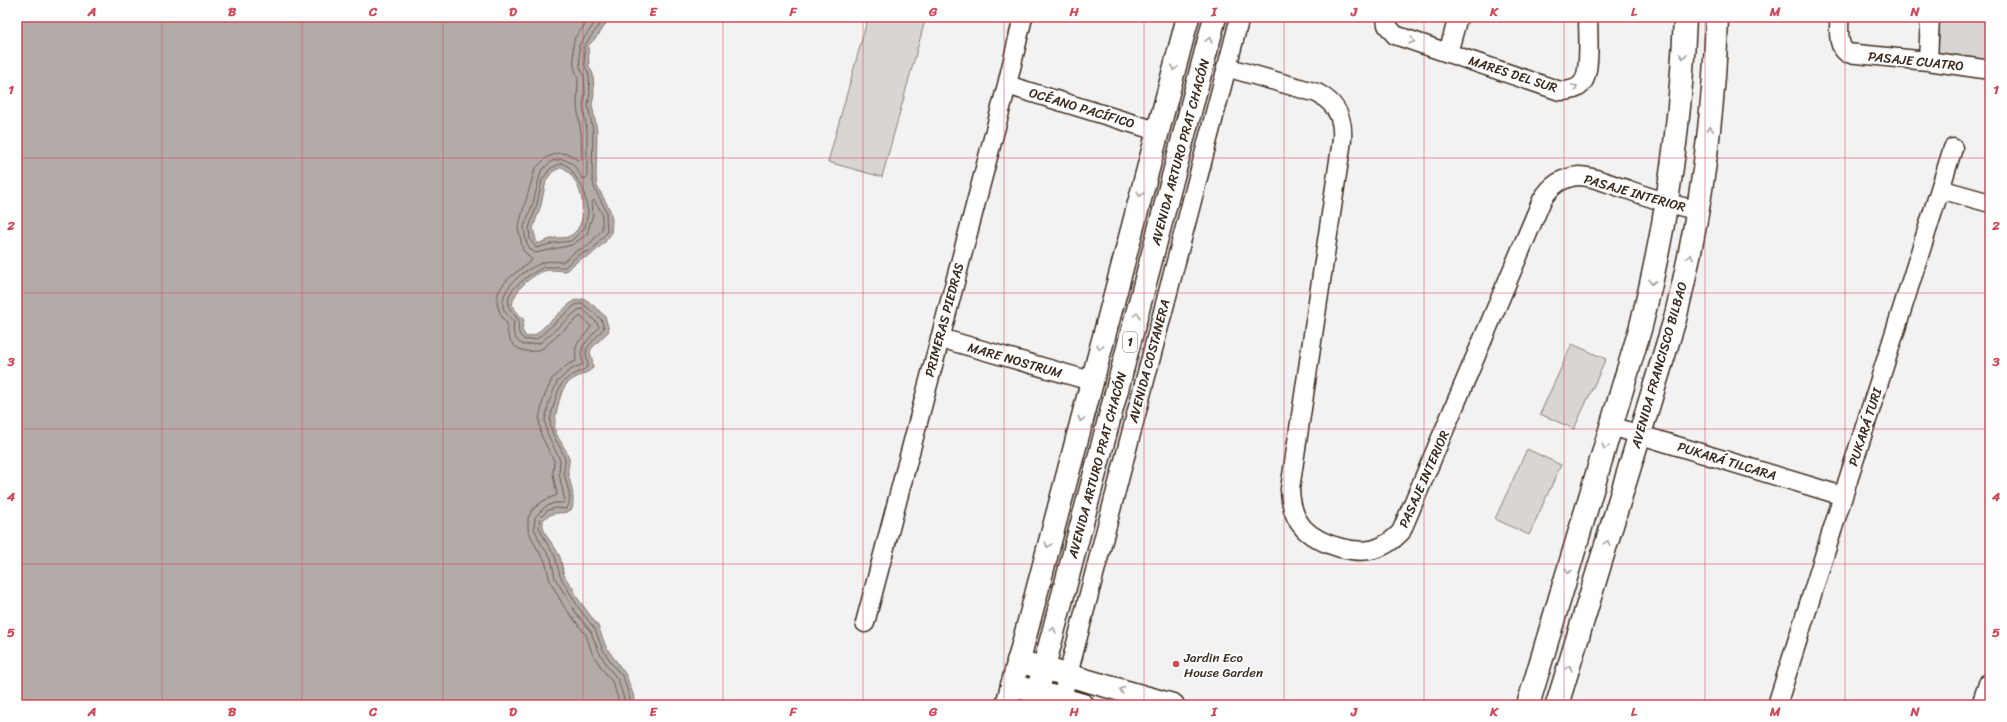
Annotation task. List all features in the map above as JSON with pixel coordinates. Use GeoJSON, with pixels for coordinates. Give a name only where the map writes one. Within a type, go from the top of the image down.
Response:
{"type":"FeatureCollection","features":[{"type":"Feature","properties":{"kind":"main road","name":"AVENIDA ARTURO PRAT CHACÓN"},"geometry":{"type":"LineString","coordinates":[[1009,695],[1188,17]]}},
{"type":"Feature","properties":{"kind":"main road","name":"AVENIDA ARTURO PRAT CHACÓN"},"geometry":{"type":"LineString","coordinates":[[1036,698],[1215,17]]}},
{"type":"Feature","properties":{"kind":"main road"},"geometry":{"type":"LineString","coordinates":[[1528,705],[1646,306],[1668,204],[1680,108],[1685,17]]}},
{"type":"Feature","properties":{"kind":"main road","name":"AVENIDA FRANCISCO BILBAO"},"geometry":{"type":"LineString","coordinates":[[1557,705],[1675,319],[1699,211],[1712,110],[1717,17]]}},
{"type":"Feature","properties":{"kind":"main road"},"geometry":{"type":"LineString","coordinates":[[1018,661],[1173,705]]}},
{"type":"Feature","properties":{"kind":"main road"},"geometry":{"type":"LineString","coordinates":[[1983,705],[1990,684]]}},
{"type":"Feature","properties":{"kind":"main road"},"geometry":{"type":"LineString","coordinates":[[1009,695],[1083,705]]}},
{"type":"Feature","properties":{"kind":"street","name":"PRIMERAS PIEDRAS"},"geometry":{"type":"LineString","coordinates":[[865,623],[1023,17]]}},
{"type":"Feature","properties":{"kind":"street","name":"AVENIDA COSTANERA"},"geometry":{"type":"LineString","coordinates":[[1061,702],[1067,674],[1240,17]]}},
{"type":"Feature","properties":{"kind":"street","name":"MARES DEL SUR"},"geometry":{"type":"LineString","coordinates":[[1386,17],[1387,25],[1395,35],[1560,91],[1568,91],[1578,87],[1586,74],[1588,17]]}},
{"type":"Feature","properties":{"kind":"street"},"geometry":{"type":"LineString","coordinates":[[1448,53],[1458,17]]}},
{"type":"Feature","properties":{"kind":"street","name":"PASAJE CUATRO"},"geometry":{"type":"LineString","coordinates":[[1840,17],[1840,40],[1844,50],[1852,54],[1928,61],[1990,70]]}},
{"type":"Feature","properties":{"kind":"street"},"geometry":{"type":"LineString","coordinates":[[1928,61],[1930,17]]}},
{"type":"Feature","properties":{"kind":"street","name":"PASAJE INTERIOR"},"geometry":{"type":"LineString","coordinates":[[1226,67],[1317,93],[1336,108],[1343,124],[1340,155],[1290,489],[1293,512],[1298,522],[1312,537],[1331,545],[1354,551],[1375,550],[1385,546],[1401,532],[1542,200],[1551,187],[1572,177],[1588,177],[1668,204],[1699,211]]}},
{"type":"Feature","properties":{"kind":"street","name":"OCÉANO PACÍFICO"},"geometry":{"type":"LineString","coordinates":[[1006,85],[1157,131]]}},
{"type":"Feature","properties":{"kind":"street","name":"PUKARÁ TURI"},"geometry":{"type":"LineString","coordinates":[[1777,705],[1953,148]]}},
{"type":"Feature","properties":{"kind":"street"},"geometry":{"type":"LineString","coordinates":[[1940,189],[1990,203]]}},
{"type":"Feature","properties":{"kind":"street","name":"MARE NOSTRUM"},"geometry":{"type":"LineString","coordinates":[[940,338],[1091,381]]}},
{"type":"Feature","properties":{"kind":"street","name":"PUKARÁ TILCARA"},"geometry":{"type":"LineString","coordinates":[[1611,426],[1843,496]]}},
{"type":"Feature","properties":{"kind":"shaded area"},"geometry":{"type":"Polygon","coordinates":[[[868,17],[926,17],[882,177],[828,162],[868,17]]]}},
{"type":"Feature","properties":{"kind":"shaded area"},"geometry":{"type":"Polygon","coordinates":[[[1940,17],[1990,17],[1990,64],[1939,54],[1940,17]]]}},
{"type":"Feature","properties":{"kind":"shaded area"},"geometry":{"type":"Polygon","coordinates":[[[1572,344],[1606,359],[1574,429],[1540,414],[1572,344]]]}},
{"type":"Feature","properties":{"kind":"shaded area"},"geometry":{"type":"Polygon","coordinates":[[[1527,449],[1561,465],[1529,535],[1495,519],[1527,449]]]}},
{"type":"Feature","properties":{"kind":"water"},"geometry":{"type":"Polygon","coordinates":[[[17,17],[610,17],[600,33],[588,46],[589,66],[593,74],[594,93],[592,105],[597,130],[597,186],[610,210],[612,220],[611,234],[590,256],[580,259],[566,271],[547,270],[528,280],[519,289],[513,300],[512,306],[524,320],[522,330],[526,337],[535,335],[573,301],[582,299],[587,300],[605,316],[609,331],[591,349],[590,353],[593,368],[571,380],[565,386],[556,414],[555,430],[569,458],[568,471],[573,496],[572,509],[548,516],[543,520],[543,525],[546,535],[558,552],[565,578],[598,626],[606,647],[626,675],[633,694],[635,705],[17,705],[17,17]],[[562,167],[552,172],[546,181],[541,205],[533,228],[537,244],[553,238],[565,238],[577,230],[583,211],[582,201],[575,181],[562,167]]]}},
{"type":"Feature","properties":{"kind":"place","name":"Jardin Eco House Garden"},"geometry":{"type":"Point","coordinates":[1176,664]}}]}
